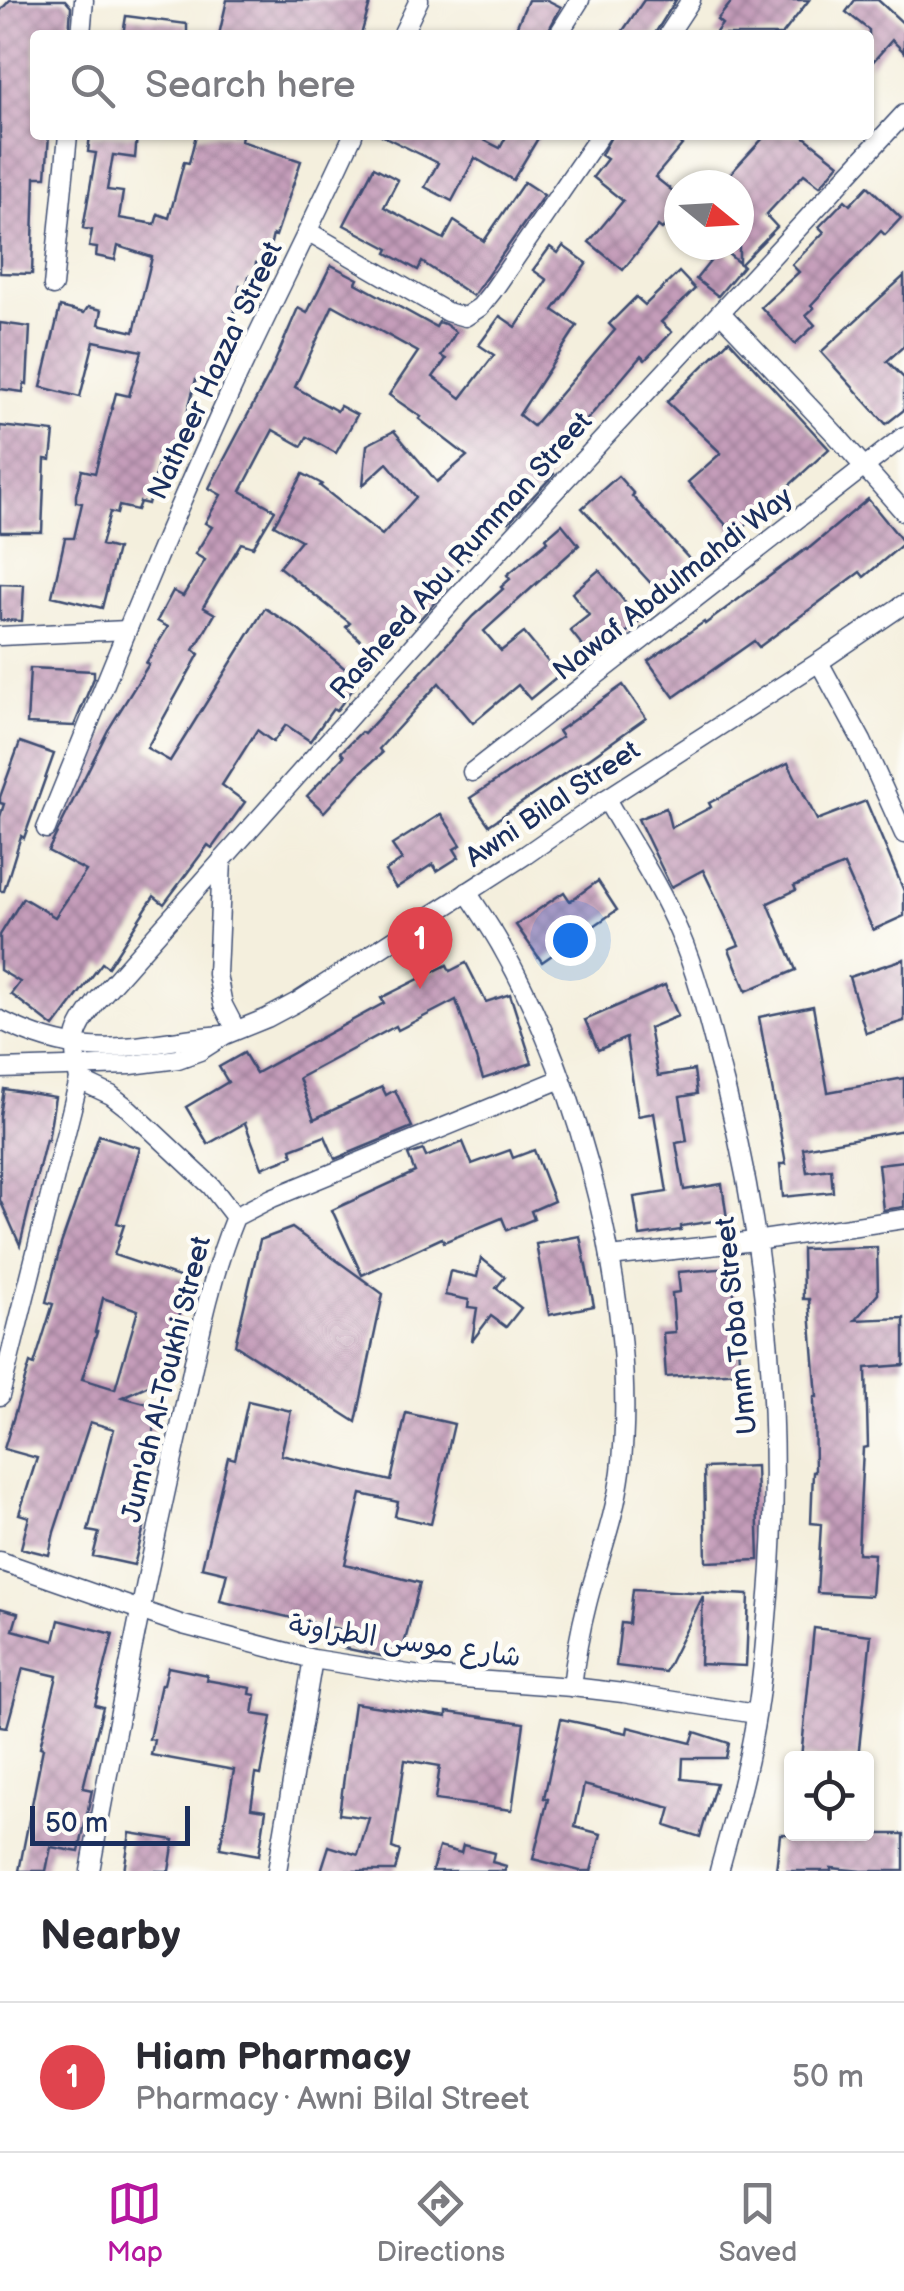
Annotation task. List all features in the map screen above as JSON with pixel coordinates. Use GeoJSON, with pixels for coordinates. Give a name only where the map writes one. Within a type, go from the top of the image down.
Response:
{"type":"FeatureCollection","features":[{"type":"Feature","properties":{"kind":"street"},"geometry":{"type":"LineString","coordinates":[[81,30],[84,0]]}},
{"type":"Feature","properties":{"kind":"street"},"geometry":{"type":"LineString","coordinates":[[404,30],[419,0]]}},
{"type":"Feature","properties":{"kind":"street"},"geometry":{"type":"LineString","coordinates":[[561,30],[580,0]]}},
{"type":"Feature","properties":{"kind":"street"},"geometry":{"type":"LineString","coordinates":[[671,30],[691,0]]}},
{"type":"Feature","properties":{"kind":"street","name":"Rasheed Abu Rumman Street"},"geometry":{"type":"LineString","coordinates":[[73,1045],[76,1030],[97,1001],[450,604],[904,114]]}},
{"type":"Feature","properties":{"kind":"street"},"geometry":{"type":"LineString","coordinates":[[52,286],[67,140]]}},
{"type":"Feature","properties":{"kind":"street","name":"Natheer Hazza' Street"},"geometry":{"type":"LineString","coordinates":[[46,828],[234,383],[351,140]]}},
{"type":"Feature","properties":{"kind":"street"},"geometry":{"type":"LineString","coordinates":[[309,232],[447,312],[465,317],[492,292],[597,140]]}},
{"type":"Feature","properties":{"kind":"street"},"geometry":{"type":"LineString","coordinates":[[721,313],[904,512]]}},
{"type":"Feature","properties":{"kind":"street","name":"Nawaf Abdulmahdi Way"},"geometry":{"type":"LineString","coordinates":[[472,772],[904,436]]}},
{"type":"Feature","properties":{"kind":"street","name":"Awni Bilal Street"},"geometry":{"type":"LineString","coordinates":[[0,1069],[78,1072],[178,1059],[266,1018],[468,892],[904,604]]}},
{"type":"Feature","properties":{"kind":"street"},"geometry":{"type":"LineString","coordinates":[[0,636],[127,630]]}},
{"type":"Feature","properties":{"kind":"street"},"geometry":{"type":"LineString","coordinates":[[820,662],[862,741],[904,834]]}},
{"type":"Feature","properties":{"kind":"street","name":"Umm Toba Street"},"geometry":{"type":"LineString","coordinates":[[606,799],[678,930],[694,972],[748,1184],[768,1352],[775,1461],[772,1564],[756,1714],[719,1871]]}},
{"type":"Feature","properties":{"kind":"street"},"geometry":{"type":"LineString","coordinates":[[222,860],[218,974],[230,1033]]}},
{"type":"Feature","properties":{"kind":"street"},"geometry":{"type":"LineString","coordinates":[[468,892],[520,982],[561,1079],[586,1154],[618,1307],[625,1424],[616,1505],[587,1604],[572,1687]]}},
{"type":"Feature","properties":{"kind":"street","name":"Awni Bilal Street"},"geometry":{"type":"LineString","coordinates":[[0,1020],[29,1033],[102,1048],[230,1033]]}},
{"type":"Feature","properties":{"kind":"street"},"geometry":{"type":"LineString","coordinates":[[0,1396],[78,1072],[73,1045]]}},
{"type":"Feature","properties":{"kind":"street"},"geometry":{"type":"LineString","coordinates":[[78,1072],[129,1109],[211,1186],[235,1217]]}},
{"type":"Feature","properties":{"kind":"street","name":"Jum'ah Al-Toukhi Street"},"geometry":{"type":"LineString","coordinates":[[90,1871],[140,1609],[216,1266],[235,1217],[272,1198],[561,1079]]}},
{"type":"Feature","properties":{"kind":"street"},"geometry":{"type":"LineString","coordinates":[[610,1257],[904,1219]]}},
{"type":"Feature","properties":{"kind":"street","name":"شارع موسى الطراونة"},"geometry":{"type":"LineString","coordinates":[[0,1560],[183,1626],[313,1659],[421,1676],[572,1687],[756,1714]]}},
{"type":"Feature","properties":{"kind":"street"},"geometry":{"type":"LineString","coordinates":[[276,1871],[313,1659]]}},
{"type":"Feature","properties":{"kind":"building"},"geometry":{"type":"Polygon","coordinates":[[[10,0],[65,0],[71,7],[69,30],[30,30],[30,140],[49,140],[46,177],[35,177],[32,274],[0,273],[0,11],[10,0]]]}},
{"type":"Feature","properties":{"kind":"building"},"geometry":{"type":"Polygon","coordinates":[[[227,0],[371,0],[362,30],[220,30],[227,0]]]}},
{"type":"Feature","properties":{"kind":"building"},"geometry":{"type":"Polygon","coordinates":[[[528,0],[547,0],[561,7],[549,30],[515,30],[528,0]]]}},
{"type":"Feature","properties":{"kind":"building"},"geometry":{"type":"Polygon","coordinates":[[[644,0],[676,0],[657,30],[623,30],[644,0]]]}},
{"type":"Feature","properties":{"kind":"building"},"geometry":{"type":"Polygon","coordinates":[[[733,0],[809,0],[786,30],[718,30],[722,24],[717,20],[733,0]]]}},
{"type":"Feature","properties":{"kind":"building"},"geometry":{"type":"Polygon","coordinates":[[[855,0],[878,0],[904,24],[904,52],[892,40],[874,60],[874,30],[846,12],[855,0]]]}},
{"type":"Feature","properties":{"kind":"building"},"geometry":{"type":"Polygon","coordinates":[[[126,16],[187,24],[187,30],[124,30],[126,16]]]}},
{"type":"Feature","properties":{"kind":"building"},"geometry":{"type":"Polygon","coordinates":[[[89,140],[137,140],[135,158],[113,155],[107,190],[123,192],[119,218],[155,224],[158,214],[169,218],[184,162],[189,163],[195,140],[241,140],[301,161],[265,266],[256,263],[246,287],[240,285],[227,343],[221,342],[208,383],[196,379],[176,456],[161,452],[148,504],[140,502],[137,510],[119,506],[117,514],[110,512],[101,545],[117,549],[102,608],[52,596],[65,538],[74,538],[82,503],[76,502],[76,495],[82,470],[95,473],[116,393],[129,396],[142,351],[94,341],[80,397],[41,387],[60,307],[84,313],[88,307],[102,310],[99,324],[134,332],[152,257],[118,246],[115,260],[96,256],[97,248],[89,247],[92,230],[83,228],[96,153],[88,152],[89,140]]]}},
{"type":"Feature","properties":{"kind":"building"},"geometry":{"type":"Polygon","coordinates":[[[391,140],[484,140],[500,148],[504,140],[537,140],[513,180],[475,158],[452,201],[425,187],[438,163],[391,140]]]}},
{"type":"Feature","properties":{"kind":"building"},"geometry":{"type":"Polygon","coordinates":[[[609,140],[676,140],[682,145],[655,177],[664,184],[664,227],[658,226],[623,270],[589,242],[623,201],[593,177],[607,159],[601,155],[609,140]]]}},
{"type":"Feature","properties":{"kind":"building"},"geometry":{"type":"Polygon","coordinates":[[[761,140],[808,140],[839,164],[820,186],[804,174],[766,215],[777,227],[754,251],[754,170],[734,170],[761,140]]]}},
{"type":"Feature","properties":{"kind":"building"},"geometry":{"type":"Polygon","coordinates":[[[374,167],[398,180],[384,207],[444,239],[454,221],[484,241],[524,182],[544,195],[473,296],[422,262],[418,270],[344,225],[374,167]]]}},
{"type":"Feature","properties":{"kind":"building"},"geometry":{"type":"Polygon","coordinates":[[[868,186],[901,218],[885,235],[881,231],[811,305],[814,308],[806,315],[815,325],[795,344],[761,307],[799,272],[792,265],[824,232],[819,227],[845,200],[850,205],[868,186]]]}},
{"type":"Feature","properties":{"kind":"building"},"geometry":{"type":"Polygon","coordinates":[[[563,246],[587,263],[553,310],[577,326],[519,415],[533,426],[615,330],[609,324],[636,297],[645,305],[679,272],[695,289],[661,322],[672,332],[645,360],[641,356],[547,467],[554,474],[509,522],[504,518],[474,547],[477,550],[450,577],[444,586],[447,589],[419,620],[413,615],[376,655],[346,627],[350,623],[279,567],[301,540],[274,525],[303,474],[322,484],[382,535],[416,497],[387,463],[363,485],[367,445],[394,431],[437,482],[467,456],[389,395],[418,352],[333,305],[295,387],[337,411],[340,406],[357,415],[336,453],[307,437],[302,446],[273,430],[241,491],[275,510],[253,547],[241,543],[203,607],[215,614],[194,650],[199,654],[147,748],[170,761],[265,608],[348,671],[345,675],[357,684],[310,741],[286,725],[273,742],[257,730],[222,785],[245,802],[164,904],[154,896],[108,967],[102,963],[54,1027],[11,994],[20,982],[0,970],[0,935],[23,898],[55,917],[86,871],[48,851],[108,730],[168,627],[157,621],[173,591],[183,596],[205,560],[195,554],[212,527],[205,523],[221,495],[209,488],[270,373],[298,308],[307,313],[331,265],[436,327],[439,322],[445,324],[456,332],[441,356],[446,359],[433,377],[461,398],[494,355],[479,345],[500,316],[516,327],[547,280],[533,270],[550,247],[558,253],[563,246]]]}},
{"type":"Feature","properties":{"kind":"building"},"geometry":{"type":"Polygon","coordinates":[[[711,260],[745,260],[718,296],[696,279],[711,260]]]}},
{"type":"Feature","properties":{"kind":"building"},"geometry":{"type":"Polygon","coordinates":[[[904,276],[904,346],[887,361],[904,378],[904,410],[886,424],[821,352],[904,276]]]}},
{"type":"Feature","properties":{"kind":"building"},"geometry":{"type":"Polygon","coordinates":[[[0,323],[30,327],[27,384],[24,383],[23,392],[0,389],[0,323]]]}},
{"type":"Feature","properties":{"kind":"building"},"geometry":{"type":"Polygon","coordinates":[[[729,340],[829,449],[735,535],[688,482],[721,453],[667,402],[729,340]]]}},
{"type":"Feature","properties":{"kind":"building"},"geometry":{"type":"Polygon","coordinates":[[[0,426],[54,432],[51,460],[45,459],[42,532],[0,532],[0,426]]]}},
{"type":"Feature","properties":{"kind":"building"},"geometry":{"type":"Polygon","coordinates":[[[618,476],[690,560],[657,590],[582,508],[618,476]]]}},
{"type":"Feature","properties":{"kind":"building"},"geometry":{"type":"Polygon","coordinates":[[[868,499],[904,543],[864,577],[860,572],[759,647],[754,641],[674,697],[648,661],[807,550],[868,499]]]}},
{"type":"Feature","properties":{"kind":"building"},"geometry":{"type":"Polygon","coordinates":[[[562,524],[579,545],[484,631],[501,651],[524,633],[559,675],[530,699],[518,685],[473,723],[439,683],[379,749],[382,753],[324,812],[307,796],[344,756],[341,752],[361,732],[364,734],[503,589],[510,579],[507,575],[562,524]]]}},
{"type":"Feature","properties":{"kind":"building"},"geometry":{"type":"Polygon","coordinates":[[[599,570],[640,621],[594,660],[570,630],[589,615],[572,593],[599,570]]]}},
{"type":"Feature","properties":{"kind":"building"},"geometry":{"type":"Polygon","coordinates":[[[0,584],[24,585],[22,621],[0,620],[0,584]]]}},
{"type":"Feature","properties":{"kind":"building"},"geometry":{"type":"Polygon","coordinates":[[[30,668],[94,671],[74,726],[27,724],[30,668]]]}},
{"type":"Feature","properties":{"kind":"building"},"geometry":{"type":"Polygon","coordinates":[[[623,685],[646,718],[489,825],[470,798],[562,737],[558,731],[623,685]]]}},
{"type":"Feature","properties":{"kind":"building"},"geometry":{"type":"Polygon","coordinates":[[[20,742],[54,754],[4,891],[0,891],[0,817],[4,804],[0,797],[20,742]]]}},
{"type":"Feature","properties":{"kind":"building"},"geometry":{"type":"Polygon","coordinates":[[[788,763],[817,820],[866,801],[904,891],[904,916],[873,930],[844,865],[794,886],[796,890],[768,903],[796,970],[746,991],[729,949],[739,945],[703,870],[671,887],[638,819],[666,808],[671,828],[711,807],[709,803],[788,763]]]}},
{"type":"Feature","properties":{"kind":"building"},"geometry":{"type":"Polygon","coordinates":[[[441,814],[461,845],[454,849],[459,857],[437,871],[433,864],[396,888],[385,871],[402,860],[392,845],[441,814]]]}},
{"type":"Feature","properties":{"kind":"building"},"geometry":{"type":"Polygon","coordinates":[[[598,881],[617,910],[542,962],[516,925],[564,892],[570,901],[598,881]]]}},
{"type":"Feature","properties":{"kind":"building"},"geometry":{"type":"Polygon","coordinates":[[[904,959],[904,1021],[866,1033],[849,977],[904,959]]]}},
{"type":"Feature","properties":{"kind":"building"},"geometry":{"type":"Polygon","coordinates":[[[466,963],[486,1002],[510,994],[532,1063],[483,1079],[456,1000],[398,1030],[396,1026],[299,1078],[314,1119],[382,1087],[386,1095],[395,1090],[412,1127],[335,1159],[325,1136],[291,1149],[293,1156],[262,1168],[245,1123],[208,1144],[186,1107],[228,1082],[219,1067],[244,1053],[256,1073],[384,1003],[381,998],[447,965],[450,971],[466,963]]]}},
{"type":"Feature","properties":{"kind":"building"},"geometry":{"type":"Polygon","coordinates":[[[665,985],[678,1016],[649,1028],[658,1076],[694,1070],[697,1094],[680,1097],[687,1141],[676,1143],[684,1190],[722,1184],[727,1219],[640,1236],[634,1197],[667,1192],[654,1113],[638,1116],[626,1038],[598,1050],[585,1020],[665,985]]]}},
{"type":"Feature","properties":{"kind":"building"},"geometry":{"type":"Polygon","coordinates":[[[813,1006],[828,1092],[904,1078],[904,1130],[803,1148],[807,1172],[831,1169],[833,1192],[783,1197],[780,1164],[786,1164],[759,1017],[813,1006]]]}},
{"type":"Feature","properties":{"kind":"building"},"geometry":{"type":"Polygon","coordinates":[[[4,1089],[55,1097],[48,1140],[20,1245],[0,1200],[0,1116],[4,1089]]]}},
{"type":"Feature","properties":{"kind":"building"},"geometry":{"type":"Polygon","coordinates":[[[99,1135],[140,1148],[117,1223],[124,1225],[114,1255],[191,1281],[172,1337],[181,1340],[171,1375],[122,1397],[160,1407],[144,1468],[151,1470],[139,1526],[144,1527],[134,1565],[93,1556],[99,1533],[88,1531],[114,1429],[90,1422],[49,1555],[21,1548],[29,1517],[19,1514],[37,1458],[4,1449],[53,1304],[46,1302],[61,1244],[99,1135]],[[103,1298],[82,1379],[115,1389],[138,1310],[103,1298]]]}},
{"type":"Feature","properties":{"kind":"building"},"geometry":{"type":"Polygon","coordinates":[[[463,1142],[472,1164],[510,1150],[513,1158],[534,1150],[554,1201],[531,1211],[534,1219],[507,1230],[502,1218],[444,1242],[442,1238],[362,1275],[332,1210],[415,1172],[408,1155],[423,1150],[426,1157],[463,1142]]]}},
{"type":"Feature","properties":{"kind":"building"},"geometry":{"type":"Polygon","coordinates":[[[904,1161],[904,1207],[883,1210],[878,1164],[904,1161]]]}},
{"type":"Feature","properties":{"kind":"building"},"geometry":{"type":"Polygon","coordinates":[[[292,1228],[383,1294],[356,1422],[235,1345],[260,1240],[292,1228]]]}},
{"type":"Feature","properties":{"kind":"building"},"geometry":{"type":"Polygon","coordinates":[[[580,1236],[594,1306],[549,1315],[536,1244],[580,1236]]]}},
{"type":"Feature","properties":{"kind":"building"},"geometry":{"type":"Polygon","coordinates":[[[877,1247],[878,1294],[855,1320],[904,1318],[904,1365],[866,1368],[868,1447],[863,1448],[858,1553],[874,1554],[871,1596],[817,1593],[821,1524],[811,1523],[817,1397],[809,1299],[803,1299],[802,1249],[877,1247]]]}},
{"type":"Feature","properties":{"kind":"building"},"geometry":{"type":"Polygon","coordinates":[[[481,1258],[505,1277],[496,1288],[521,1308],[506,1327],[491,1316],[472,1341],[477,1308],[468,1307],[469,1300],[445,1295],[450,1271],[477,1277],[481,1258]]]}},
{"type":"Feature","properties":{"kind":"building"},"geometry":{"type":"Polygon","coordinates":[[[732,1268],[740,1372],[666,1377],[663,1333],[675,1332],[672,1293],[680,1292],[678,1272],[732,1268]]]}},
{"type":"Feature","properties":{"kind":"building"},"geometry":{"type":"Polygon","coordinates":[[[248,1401],[291,1411],[281,1455],[391,1481],[406,1413],[454,1424],[431,1524],[395,1516],[398,1502],[361,1494],[345,1564],[420,1583],[400,1660],[339,1647],[343,1630],[220,1601],[227,1573],[202,1567],[228,1457],[235,1459],[248,1401]]]}},
{"type":"Feature","properties":{"kind":"building"},"geometry":{"type":"Polygon","coordinates":[[[756,1466],[759,1560],[706,1562],[704,1468],[756,1466]]]}},
{"type":"Feature","properties":{"kind":"building"},"geometry":{"type":"Polygon","coordinates":[[[633,1589],[749,1595],[746,1666],[700,1664],[703,1596],[665,1672],[616,1666],[621,1623],[629,1624],[633,1589]]]}},
{"type":"Feature","properties":{"kind":"building"},"geometry":{"type":"Polygon","coordinates":[[[0,1608],[18,1613],[13,1630],[54,1641],[59,1620],[113,1634],[95,1705],[103,1707],[83,1788],[92,1790],[79,1852],[51,1847],[46,1871],[19,1871],[43,1748],[40,1747],[57,1676],[23,1668],[7,1727],[0,1726],[0,1608]]]}},
{"type":"Feature","properties":{"kind":"building"},"geometry":{"type":"Polygon","coordinates":[[[814,1628],[871,1635],[859,1751],[802,1751],[814,1628]]]}},
{"type":"Feature","properties":{"kind":"building"},"geometry":{"type":"Polygon","coordinates":[[[168,1667],[207,1675],[206,1680],[251,1688],[250,1694],[256,1695],[253,1714],[272,1717],[251,1808],[266,1810],[259,1855],[220,1848],[234,1770],[151,1755],[154,1740],[149,1739],[168,1667]]]}},
{"type":"Feature","properties":{"kind":"building"},"geometry":{"type":"Polygon","coordinates":[[[354,1703],[447,1717],[447,1712],[524,1723],[512,1810],[435,1800],[440,1766],[405,1760],[392,1848],[400,1851],[395,1871],[321,1871],[329,1846],[358,1855],[369,1818],[339,1814],[354,1703]]]}},
{"type":"Feature","properties":{"kind":"building"},"geometry":{"type":"Polygon","coordinates":[[[561,1719],[627,1733],[628,1727],[691,1743],[695,1732],[729,1743],[726,1758],[683,1758],[682,1779],[716,1783],[700,1837],[666,1826],[671,1808],[584,1785],[575,1827],[601,1834],[591,1871],[533,1859],[561,1719]]]}},
{"type":"Feature","properties":{"kind":"building"},"geometry":{"type":"Polygon","coordinates":[[[130,1833],[174,1840],[169,1871],[124,1871],[130,1833]]]}},
{"type":"Feature","properties":{"kind":"building"},"geometry":{"type":"Polygon","coordinates":[[[780,1834],[784,1834],[784,1841],[874,1841],[874,1834],[904,1834],[904,1871],[776,1871],[780,1834]]]}},
{"type":"Feature","properties":{"kind":"building"},"geometry":{"type":"Polygon","coordinates":[[[463,1845],[494,1853],[492,1862],[506,1866],[505,1871],[432,1871],[439,1847],[461,1853],[463,1845]]]}},
{"type":"Feature","properties":{"kind":"place","name":"Hiam Pharmacy"},"geometry":{"type":"Point","coordinates":[420,989]}}]}
